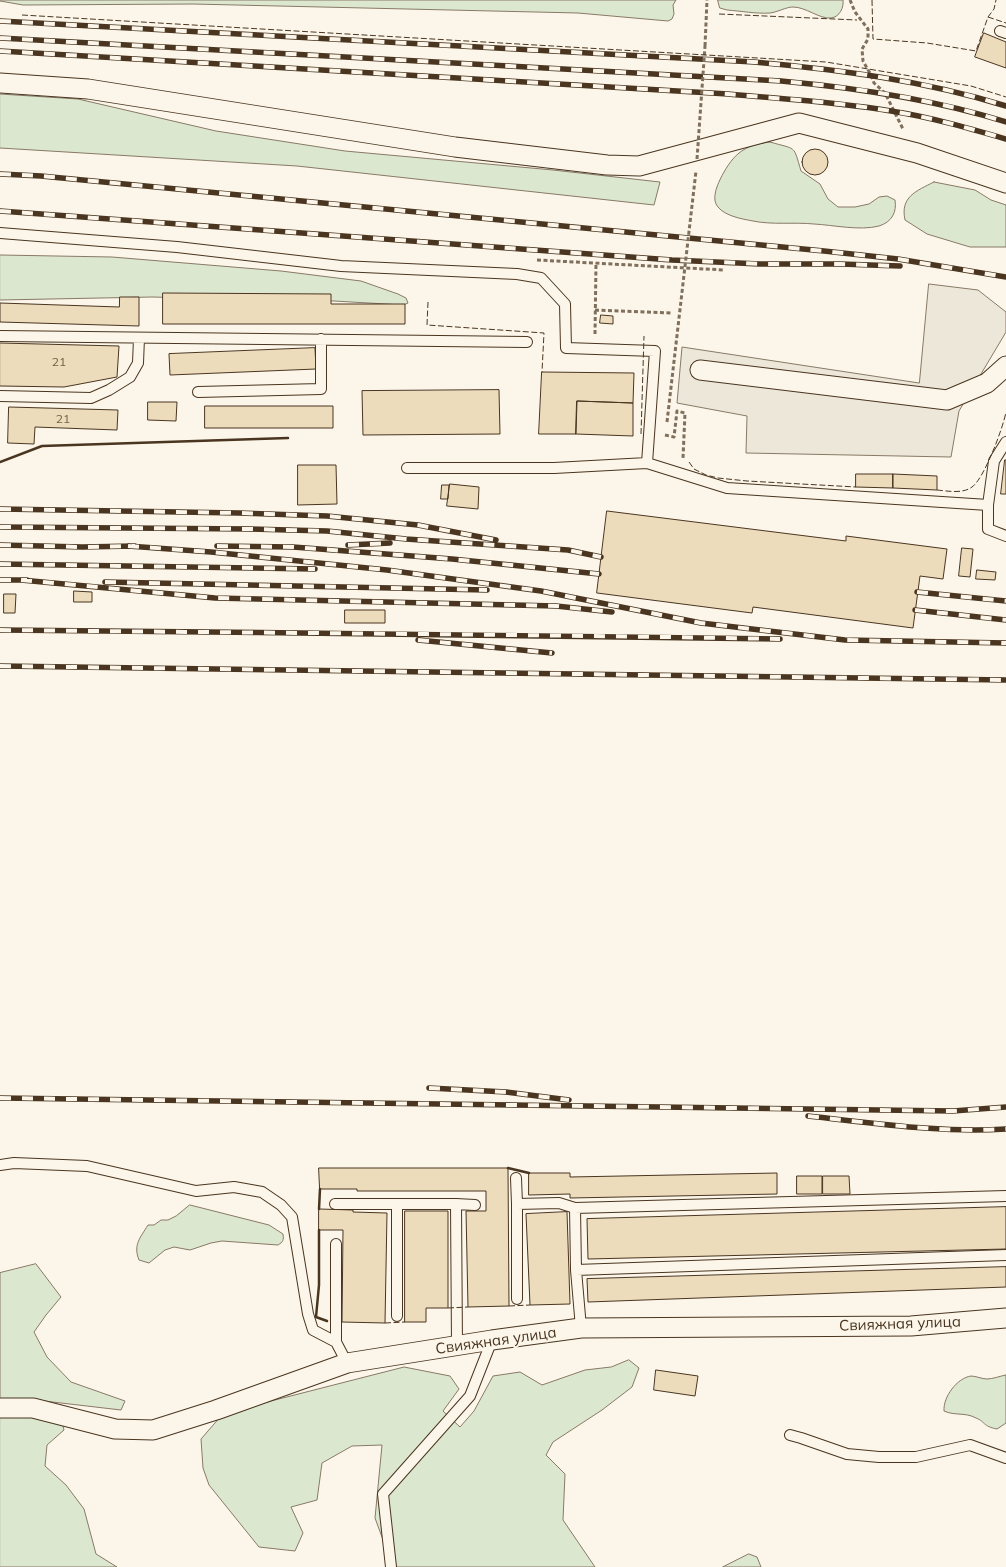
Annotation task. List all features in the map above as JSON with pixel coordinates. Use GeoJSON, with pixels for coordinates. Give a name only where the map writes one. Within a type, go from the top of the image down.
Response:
{"type":"FeatureCollection","features":[{"type":"Feature","properties":{"kind":"street"},"geometry":{"type":"LineString","coordinates":[[0,83],[88,89],[455,147],[607,165],[639,166],[799,123],[917,153],[1006,182]]}},
{"type":"Feature","properties":{"kind":"street"},"geometry":{"type":"LineString","coordinates":[[700,370],[947,400],[987,383],[1006,366]]}},
{"type":"Feature","properties":{"kind":"street","name":"Свияжная улица"},"geometry":{"type":"LineString","coordinates":[[0,1408],[33,1408],[115,1429],[153,1430],[347,1364],[492,1340],[581,1328],[911,1326],[1006,1318]]}},
{"type":"Feature","properties":{"kind":"lane"},"geometry":{"type":"LineString","coordinates":[[0,233],[178,247],[342,266],[517,274],[541,278],[565,304],[566,348],[655,351],[647,464]]}},
{"type":"Feature","properties":{"kind":"lane"},"geometry":{"type":"LineString","coordinates":[[0,336],[527,342]]}},
{"type":"Feature","properties":{"kind":"lane"},"geometry":{"type":"LineString","coordinates":[[0,407],[0,396],[91,398],[109,390],[130,377],[138,363],[139,338]]}},
{"type":"Feature","properties":{"kind":"lane"},"geometry":{"type":"LineString","coordinates":[[198,392],[321,389],[320,339]]}},
{"type":"Feature","properties":{"kind":"lane"},"geometry":{"type":"LineString","coordinates":[[1006,442],[994,462],[988,505],[988,530],[1006,536]]}},
{"type":"Feature","properties":{"kind":"lane"},"geometry":{"type":"LineString","coordinates":[[407,468],[554,468],[647,464],[727,488],[988,505]]}},
{"type":"Feature","properties":{"kind":"lane"},"geometry":{"type":"LineString","coordinates":[[0,1164],[87,1166],[196,1191],[234,1187],[262,1192],[281,1205],[292,1217],[308,1314],[313,1330],[336,1342]]}},
{"type":"Feature","properties":{"kind":"lane"},"geometry":{"type":"LineString","coordinates":[[516,1178],[517,1299]]}},
{"type":"Feature","properties":{"kind":"lane"},"geometry":{"type":"LineString","coordinates":[[516,1204],[559,1204],[575,1208],[1006,1196]]}},
{"type":"Feature","properties":{"kind":"lane"},"geometry":{"type":"LineString","coordinates":[[335,1204],[475,1205]]}},
{"type":"Feature","properties":{"kind":"lane"},"geometry":{"type":"LineString","coordinates":[[396,1204],[397,1316]]}},
{"type":"Feature","properties":{"kind":"lane"},"geometry":{"type":"LineString","coordinates":[[456,1204],[457,1346]]}},
{"type":"Feature","properties":{"kind":"lane"},"geometry":{"type":"LineString","coordinates":[[575,1208],[576,1270],[581,1328]]}},
{"type":"Feature","properties":{"kind":"lane"},"geometry":{"type":"LineString","coordinates":[[336,1244],[336,1342],[347,1364]]}},
{"type":"Feature","properties":{"kind":"lane"},"geometry":{"type":"LineString","coordinates":[[576,1270],[1006,1255]]}},
{"type":"Feature","properties":{"kind":"lane"},"geometry":{"type":"LineString","coordinates":[[390,1567],[383,1494],[470,1396],[492,1340]]}},
{"type":"Feature","properties":{"kind":"lane"},"geometry":{"type":"LineString","coordinates":[[790,1436],[848,1454],[879,1457],[916,1457],[970,1444],[1006,1458]]}},
{"type":"Feature","properties":{"kind":"path"},"geometry":{"type":"LineString","coordinates":[[697,159],[707,0]]}},
{"type":"Feature","properties":{"kind":"path"},"geometry":{"type":"LineString","coordinates":[[850,0],[855,12],[868,29],[868,39],[862,49],[862,61],[874,83],[885,93],[917,153]]}},
{"type":"Feature","properties":{"kind":"path"},"geometry":{"type":"LineString","coordinates":[[682,474],[685,413],[677,412],[674,437],[665,436],[696,171]]}},
{"type":"Feature","properties":{"kind":"path"},"geometry":{"type":"LineString","coordinates":[[531,260],[724,270]]}},
{"type":"Feature","properties":{"kind":"path"},"geometry":{"type":"LineString","coordinates":[[595,349],[596,263]]}},
{"type":"Feature","properties":{"kind":"path"},"geometry":{"type":"LineString","coordinates":[[595,310],[671,314]]}},
{"type":"Feature","properties":{"kind":"green space"},"geometry":{"type":"Polygon","coordinates":[[[0,0],[676,0],[673,5],[674,14],[672,19],[668,21],[578,13],[193,4],[23,5],[0,0]]]}},
{"type":"Feature","properties":{"kind":"green space"},"geometry":{"type":"Polygon","coordinates":[[[718,0],[843,0],[843,3],[839,14],[826,18],[793,7],[770,13],[727,10],[720,8],[718,0]]]}},
{"type":"Feature","properties":{"kind":"green space"},"geometry":{"type":"Polygon","coordinates":[[[0,94],[78,99],[216,131],[345,151],[660,182],[654,205],[297,166],[0,148],[0,94]]]}},
{"type":"Feature","properties":{"kind":"green space"},"geometry":{"type":"Polygon","coordinates":[[[770,142],[793,149],[801,171],[820,184],[828,199],[838,207],[855,207],[869,204],[879,197],[887,196],[895,200],[893,216],[879,226],[855,228],[806,223],[760,222],[725,213],[718,207],[715,194],[728,165],[743,150],[770,142]]]}},
{"type":"Feature","properties":{"kind":"green space"},"geometry":{"type":"Polygon","coordinates":[[[934,182],[975,190],[991,200],[1006,205],[1006,247],[970,247],[927,234],[905,220],[904,212],[907,200],[916,192],[934,182]]]}},
{"type":"Feature","properties":{"kind":"green space"},"geometry":{"type":"Polygon","coordinates":[[[0,255],[112,257],[281,271],[361,281],[398,294],[406,298],[408,303],[403,305],[334,301],[152,297],[0,300],[0,255]]]}},
{"type":"Feature","properties":{"kind":"green space"},"geometry":{"type":"Polygon","coordinates":[[[190,1205],[269,1225],[283,1234],[283,1241],[278,1245],[222,1241],[190,1250],[174,1247],[165,1250],[149,1263],[139,1260],[137,1246],[148,1225],[154,1225],[161,1220],[168,1220],[190,1205]]]}},
{"type":"Feature","properties":{"kind":"green space"},"geometry":{"type":"Polygon","coordinates":[[[36,1264],[61,1297],[34,1332],[47,1357],[71,1382],[125,1401],[121,1410],[44,1401],[0,1401],[0,1273],[36,1264]]]}},
{"type":"Feature","properties":{"kind":"green space"},"geometry":{"type":"Polygon","coordinates":[[[629,1360],[639,1368],[632,1387],[602,1410],[553,1442],[546,1455],[565,1474],[563,1520],[595,1567],[393,1567],[375,1518],[382,1445],[352,1446],[322,1463],[317,1500],[291,1507],[303,1533],[295,1551],[259,1547],[209,1485],[203,1468],[201,1439],[221,1416],[271,1401],[404,1367],[450,1376],[459,1389],[443,1411],[460,1427],[474,1411],[493,1376],[520,1372],[542,1385],[585,1370],[611,1367],[629,1360]]]}},
{"type":"Feature","properties":{"kind":"green space"},"geometry":{"type":"Polygon","coordinates":[[[1006,1375],[1006,1423],[997,1429],[989,1427],[972,1416],[944,1411],[948,1394],[961,1380],[971,1376],[992,1379],[1006,1375]]]}},
{"type":"Feature","properties":{"kind":"green space"},"geometry":{"type":"Polygon","coordinates":[[[0,1415],[61,1417],[64,1430],[47,1445],[45,1466],[66,1485],[84,1509],[96,1554],[117,1567],[0,1567],[0,1415]]]}},
{"type":"Feature","properties":{"kind":"green space"},"geometry":{"type":"Polygon","coordinates":[[[749,1554],[757,1557],[761,1567],[723,1567],[749,1554]]]}},
{"type":"Feature","properties":{"kind":"shaded area"},"geometry":{"type":"Polygon","coordinates":[[[929,284],[978,290],[1006,312],[1006,332],[959,411],[951,457],[746,453],[747,416],[677,403],[682,347],[919,383],[929,284]]]}},
{"type":"Feature","properties":{"kind":"building"},"geometry":{"type":"Polygon","coordinates":[[[984,33],[1006,42],[1006,68],[975,57],[984,33]]]}},
{"type":"Feature","properties":{"kind":"building"},"geometry":{"type":"Polygon","coordinates":[[[815,149],[824,153],[828,162],[824,171],[815,175],[806,171],[802,162],[806,153],[815,149]]]}},
{"type":"Feature","properties":{"kind":"building"},"geometry":{"type":"Polygon","coordinates":[[[163,293],[331,294],[331,304],[405,304],[405,324],[163,324],[163,293]]]}},
{"type":"Feature","properties":{"kind":"building"},"geometry":{"type":"Polygon","coordinates":[[[120,297],[139,297],[139,326],[0,322],[0,303],[119,307],[120,297]]]}},
{"type":"Feature","properties":{"kind":"building"},"geometry":{"type":"Polygon","coordinates":[[[601,315],[613,316],[613,324],[600,323],[601,315]]]}},
{"type":"Feature","properties":{"kind":"building"},"geometry":{"type":"Polygon","coordinates":[[[0,343],[119,346],[117,377],[64,387],[0,386],[0,343]]]}},
{"type":"Feature","properties":{"kind":"building"},"geometry":{"type":"Polygon","coordinates":[[[315,348],[316,369],[170,375],[169,354],[315,348]]]}},
{"type":"Feature","properties":{"kind":"building"},"geometry":{"type":"Polygon","coordinates":[[[542,372],[634,373],[633,403],[577,401],[576,434],[539,434],[542,372]]]}},
{"type":"Feature","properties":{"kind":"building"},"geometry":{"type":"Polygon","coordinates":[[[499,390],[500,434],[363,435],[362,391],[499,390]]]}},
{"type":"Feature","properties":{"kind":"building"},"geometry":{"type":"Polygon","coordinates":[[[577,401],[633,403],[633,436],[576,434],[577,401]]]}},
{"type":"Feature","properties":{"kind":"building"},"geometry":{"type":"Polygon","coordinates":[[[148,402],[177,402],[176,421],[148,420],[148,402]]]}},
{"type":"Feature","properties":{"kind":"building"},"geometry":{"type":"Polygon","coordinates":[[[205,406],[333,406],[333,428],[205,428],[205,406]]]}},
{"type":"Feature","properties":{"kind":"building"},"geometry":{"type":"Polygon","coordinates":[[[9,407],[118,410],[117,430],[35,427],[34,444],[8,443],[9,407]]]}},
{"type":"Feature","properties":{"kind":"building"},"geometry":{"type":"Polygon","coordinates":[[[1005,460],[1006,494],[1001,494],[1005,460]]]}},
{"type":"Feature","properties":{"kind":"building"},"geometry":{"type":"Polygon","coordinates":[[[298,465],[336,465],[337,504],[298,505],[298,465]]]}},
{"type":"Feature","properties":{"kind":"building"},"geometry":{"type":"Polygon","coordinates":[[[856,474],[893,474],[893,488],[856,487],[856,474]]]}},
{"type":"Feature","properties":{"kind":"building"},"geometry":{"type":"Polygon","coordinates":[[[893,474],[937,476],[937,490],[893,488],[893,474]]]}},
{"type":"Feature","properties":{"kind":"building"},"geometry":{"type":"Polygon","coordinates":[[[450,484],[479,487],[478,509],[447,506],[450,484]]]}},
{"type":"Feature","properties":{"kind":"building"},"geometry":{"type":"Polygon","coordinates":[[[442,485],[449,485],[448,499],[441,499],[442,485]]]}},
{"type":"Feature","properties":{"kind":"building"},"geometry":{"type":"Polygon","coordinates":[[[607,511],[846,541],[846,536],[947,549],[943,579],[920,576],[913,628],[753,607],[752,613],[597,593],[607,511]]]}},
{"type":"Feature","properties":{"kind":"building"},"geometry":{"type":"Polygon","coordinates":[[[962,548],[973,549],[970,577],[959,576],[962,548]]]}},
{"type":"Feature","properties":{"kind":"building"},"geometry":{"type":"Polygon","coordinates":[[[977,570],[996,572],[995,580],[976,579],[977,570]]]}},
{"type":"Feature","properties":{"kind":"building"},"geometry":{"type":"Polygon","coordinates":[[[74,591],[92,592],[92,602],[74,602],[74,591]]]}},
{"type":"Feature","properties":{"kind":"building"},"geometry":{"type":"Polygon","coordinates":[[[4,594],[16,594],[15,613],[4,613],[4,594]]]}},
{"type":"Feature","properties":{"kind":"building"},"geometry":{"type":"Polygon","coordinates":[[[345,610],[385,610],[385,623],[345,623],[345,610]]]}},
{"type":"Feature","properties":{"kind":"building"},"geometry":{"type":"Polygon","coordinates":[[[319,1168],[508,1168],[509,1306],[468,1307],[466,1211],[486,1211],[486,1191],[357,1191],[357,1189],[320,1189],[319,1168]]]}},
{"type":"Feature","properties":{"kind":"building"},"geometry":{"type":"Polygon","coordinates":[[[529,1173],[570,1173],[570,1177],[777,1173],[777,1194],[570,1198],[570,1194],[529,1195],[529,1173]]]}},
{"type":"Feature","properties":{"kind":"building"},"geometry":{"type":"Polygon","coordinates":[[[797,1176],[822,1176],[822,1194],[797,1194],[797,1176]]]}},
{"type":"Feature","properties":{"kind":"building"},"geometry":{"type":"Polygon","coordinates":[[[823,1176],[849,1176],[850,1194],[823,1194],[823,1176]]]}},
{"type":"Feature","properties":{"kind":"building"},"geometry":{"type":"Polygon","coordinates":[[[1006,1207],[1006,1249],[588,1259],[587,1219],[1006,1207]]]}},
{"type":"Feature","properties":{"kind":"building"},"geometry":{"type":"Polygon","coordinates":[[[319,1209],[387,1213],[385,1323],[342,1322],[343,1230],[319,1230],[319,1209]]]}},
{"type":"Feature","properties":{"kind":"building"},"geometry":{"type":"Polygon","coordinates":[[[405,1211],[448,1211],[448,1308],[426,1308],[426,1322],[405,1322],[405,1211]]]}},
{"type":"Feature","properties":{"kind":"building"},"geometry":{"type":"Polygon","coordinates":[[[567,1212],[570,1304],[530,1305],[526,1214],[567,1212]]]}},
{"type":"Feature","properties":{"kind":"building"},"geometry":{"type":"Polygon","coordinates":[[[1006,1267],[1006,1287],[588,1302],[587,1279],[1006,1267]]]}},
{"type":"Feature","properties":{"kind":"building"},"geometry":{"type":"Polygon","coordinates":[[[656,1370],[698,1376],[695,1396],[654,1390],[656,1370]]]}},
{"type":"Feature","properties":{"kind":"railway"},"geometry":{"type":"LineString","coordinates":[[0,21],[754,62],[881,77],[943,89],[1006,106]]}},
{"type":"Feature","properties":{"kind":"railway"},"geometry":{"type":"LineString","coordinates":[[0,38],[781,81],[838,87],[923,101],[1006,122]]}},
{"type":"Feature","properties":{"kind":"railway"},"geometry":{"type":"LineString","coordinates":[[0,51],[789,99],[906,113],[1006,139]]}},
{"type":"Feature","properties":{"kind":"railway"},"geometry":{"type":"LineString","coordinates":[[0,174],[41,176],[824,251],[898,259],[1006,277]]}},
{"type":"Feature","properties":{"kind":"railway"},"geometry":{"type":"LineString","coordinates":[[0,211],[672,260],[760,264],[900,266]]}},
{"type":"Feature","properties":{"kind":"railway"},"geometry":{"type":"LineString","coordinates":[[0,509],[327,516],[418,525],[496,540]]}},
{"type":"Feature","properties":{"kind":"railway"},"geometry":{"type":"LineString","coordinates":[[0,527],[327,531],[406,539],[568,550],[601,557]]}},
{"type":"Feature","properties":{"kind":"railway"},"geometry":{"type":"LineString","coordinates":[[348,545],[390,543]]}},
{"type":"Feature","properties":{"kind":"railway"},"geometry":{"type":"LineString","coordinates":[[0,545],[135,546]]}},
{"type":"Feature","properties":{"kind":"railway"},"geometry":{"type":"LineString","coordinates":[[128,546],[211,552],[387,570],[541,591],[701,623],[845,640],[1006,643]]}},
{"type":"Feature","properties":{"kind":"railway"},"geometry":{"type":"LineString","coordinates":[[217,546],[293,547],[452,559],[599,574]]}},
{"type":"Feature","properties":{"kind":"railway"},"geometry":{"type":"LineString","coordinates":[[0,564],[315,569]]}},
{"type":"Feature","properties":{"kind":"railway"},"geometry":{"type":"LineString","coordinates":[[0,580],[27,580]]}},
{"type":"Feature","properties":{"kind":"railway"},"geometry":{"type":"LineString","coordinates":[[21,580],[215,598],[556,606],[612,612]]}},
{"type":"Feature","properties":{"kind":"railway"},"geometry":{"type":"LineString","coordinates":[[105,582],[487,590]]}},
{"type":"Feature","properties":{"kind":"railway"},"geometry":{"type":"LineString","coordinates":[[917,592],[1006,601]]}},
{"type":"Feature","properties":{"kind":"railway"},"geometry":{"type":"LineString","coordinates":[[915,610],[1006,620]]}},
{"type":"Feature","properties":{"kind":"railway"},"geometry":{"type":"LineString","coordinates":[[0,630],[780,639]]}},
{"type":"Feature","properties":{"kind":"railway"},"geometry":{"type":"LineString","coordinates":[[418,640],[552,653]]}},
{"type":"Feature","properties":{"kind":"railway"},"geometry":{"type":"LineString","coordinates":[[0,666],[1006,680]]}},
{"type":"Feature","properties":{"kind":"railway"},"geometry":{"type":"LineString","coordinates":[[429,1088],[506,1092],[569,1100]]}},
{"type":"Feature","properties":{"kind":"railway"},"geometry":{"type":"LineString","coordinates":[[0,1098],[953,1111],[1006,1107]]}},
{"type":"Feature","properties":{"kind":"railway"},"geometry":{"type":"LineString","coordinates":[[808,1116],[956,1130],[1006,1129]]}},
{"type":"Feature","properties":{"kind":"fence"},"geometry":{"type":"LineString","coordinates":[[872,0],[873,39],[927,43],[976,51],[996,0]]}},
{"type":"Feature","properties":{"kind":"fence"},"geometry":{"type":"LineString","coordinates":[[719,14],[857,20]]}},
{"type":"Feature","properties":{"kind":"fence"},"geometry":{"type":"LineString","coordinates":[[22,15],[826,62],[971,86],[1006,97]]}},
{"type":"Feature","properties":{"kind":"fence"},"geometry":{"type":"LineString","coordinates":[[988,17],[1006,23]]}},
{"type":"Feature","properties":{"kind":"fence"},"geometry":{"type":"LineString","coordinates":[[428,302],[427,325],[544,333],[542,372]]}},
{"type":"Feature","properties":{"kind":"fence"},"geometry":{"type":"LineString","coordinates":[[641,434],[644,336]]}},
{"type":"Feature","properties":{"kind":"fence"},"geometry":{"type":"LineString","coordinates":[[937,490],[964,491],[977,482],[992,452],[1006,412]]}},
{"type":"Feature","properties":{"kind":"fence"},"geometry":{"type":"LineString","coordinates":[[689,462],[694,469],[718,478],[856,487]]}},
{"type":"Feature","properties":{"kind":"fence"},"geometry":{"type":"LineString","coordinates":[[509,1306],[530,1305]]}},
{"type":"Feature","properties":{"kind":"fence"},"geometry":{"type":"LineString","coordinates":[[448,1308],[468,1307]]}},
{"type":"Feature","properties":{"kind":"fence"},"geometry":{"type":"LineString","coordinates":[[385,1323],[405,1322]]}},
{"type":"Feature","properties":{"kind":"wall"},"geometry":{"type":"LineString","coordinates":[[0,462],[42,446],[288,438]]}},
{"type":"Feature","properties":{"kind":"wall"},"geometry":{"type":"LineString","coordinates":[[508,1168],[529,1173]]}},
{"type":"Feature","properties":{"kind":"wall"},"geometry":{"type":"LineString","coordinates":[[319,1209],[320,1189]]}},
{"type":"Feature","properties":{"kind":"wall"},"geometry":{"type":"LineString","coordinates":[[319,1230],[319,1285],[316,1317],[327,1321]]}}]}
